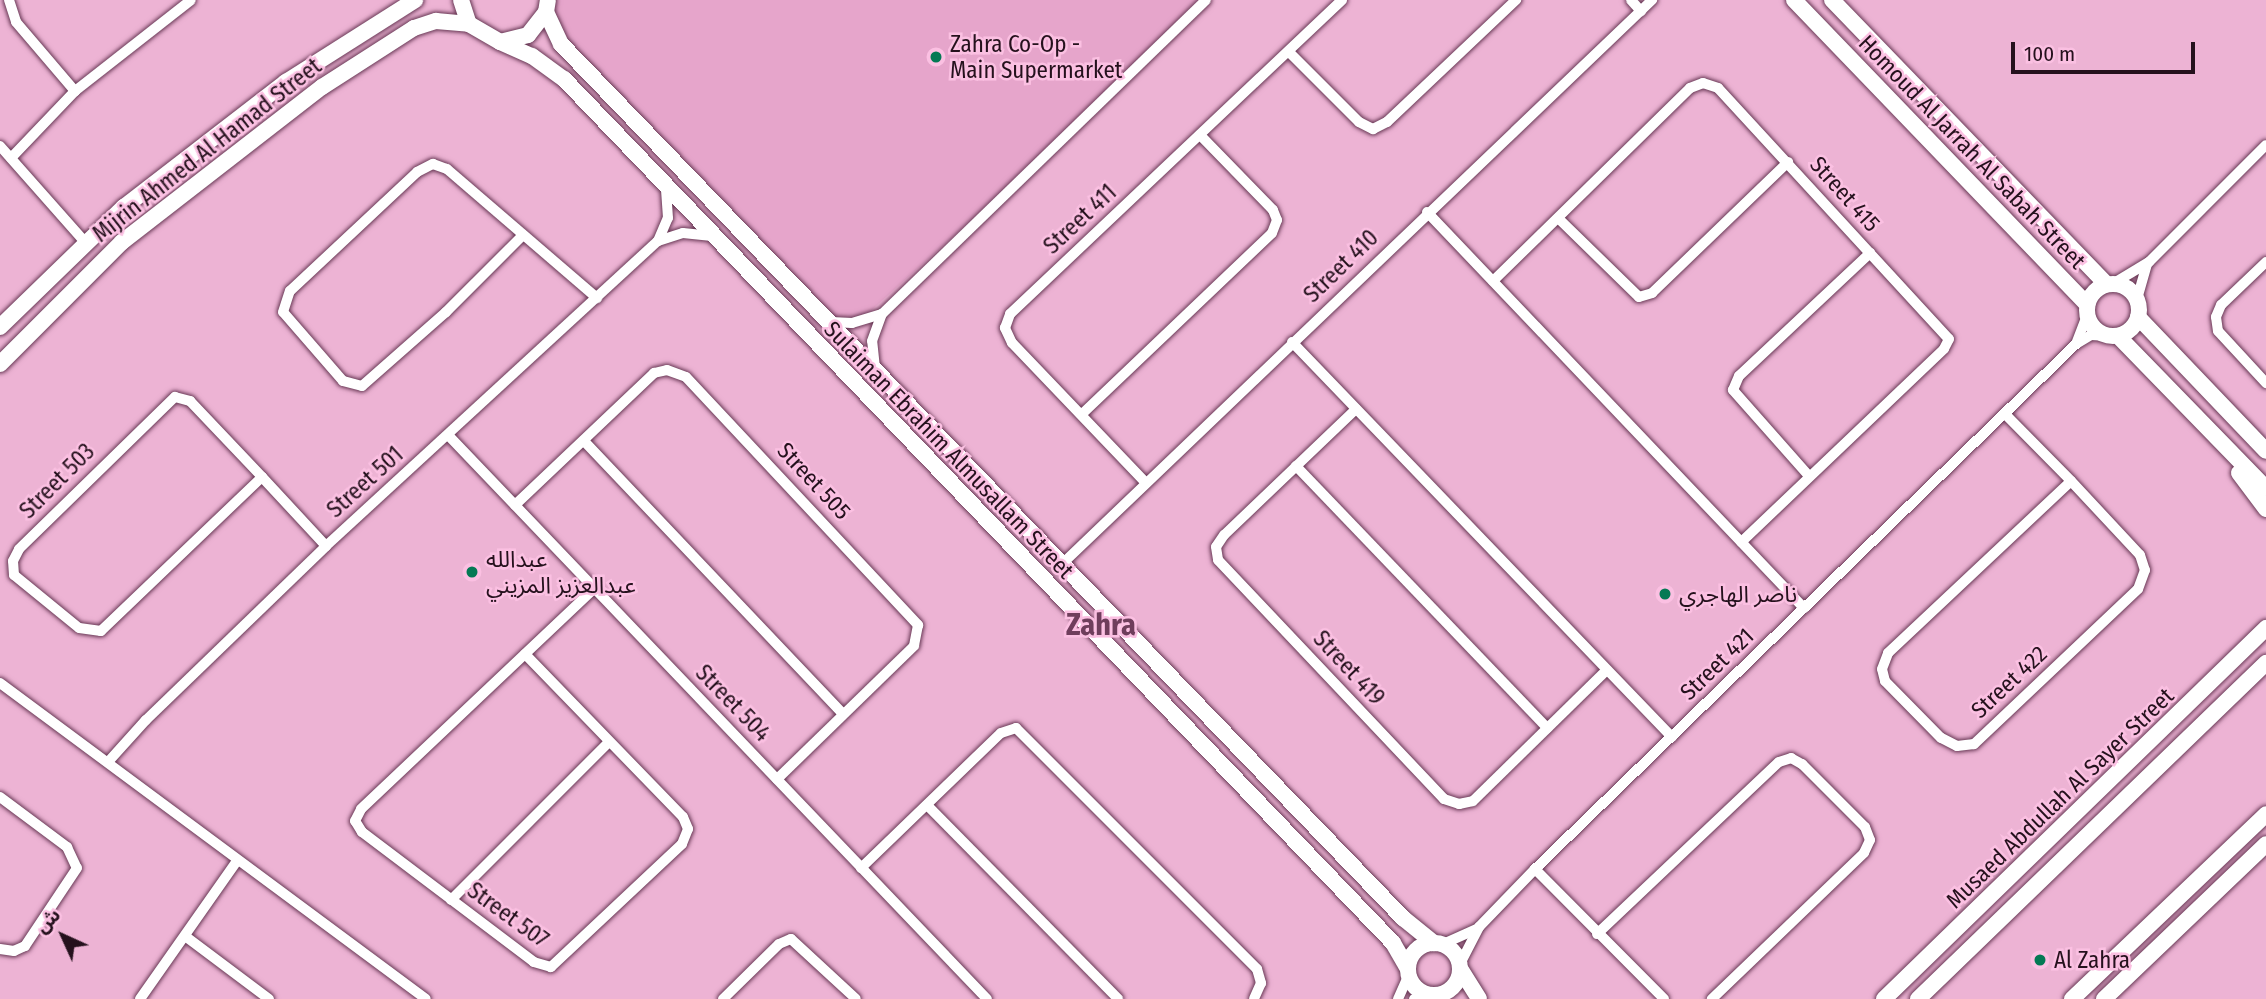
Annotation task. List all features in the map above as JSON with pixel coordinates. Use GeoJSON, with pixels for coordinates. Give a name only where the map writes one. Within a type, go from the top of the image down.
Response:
{"type":"FeatureCollection","features":[{"type":"Feature","properties":{"kind":"street"},"geometry":{"type":"LineString","coordinates":[[9,0],[16,22],[75,91]]}},
{"type":"Feature","properties":{"kind":"street"},"geometry":{"type":"LineString","coordinates":[[11,158],[75,91],[191,0]]}},
{"type":"Feature","properties":{"kind":"street","name":"Mijrin Ahmed Al Hamad Street"},"geometry":{"type":"LineString","coordinates":[[0,327],[124,207],[296,75],[415,0]]}},
{"type":"Feature","properties":{"kind":"street"},"geometry":{"type":"LineString","coordinates":[[461,0],[470,24]]}},
{"type":"Feature","properties":{"kind":"street"},"geometry":{"type":"LineString","coordinates":[[875,368],[872,341],[882,314],[1206,0]]}},
{"type":"Feature","properties":{"kind":"street","name":"Street 411"},"geometry":{"type":"LineString","coordinates":[[1146,483],[1012,342],[1005,328],[1008,321],[1342,0]]}},
{"type":"Feature","properties":{"kind":"street"},"geometry":{"type":"LineString","coordinates":[[1289,51],[1359,122],[1373,130],[1387,122],[1516,0]]}},
{"type":"Feature","properties":{"kind":"street"},"geometry":{"type":"LineString","coordinates":[[1631,0],[1641,11]]}},
{"type":"Feature","properties":{"kind":"street","name":"Street 410"},"geometry":{"type":"LineString","coordinates":[[1061,565],[1427,212],[1652,0]]}},
{"type":"Feature","properties":{"kind":"street","name":"Homoud Al Jarrah Al Sabah Street"},"geometry":{"type":"LineString","coordinates":[[1794,0],[2011,226],[2087,310]]}},
{"type":"Feature","properties":{"kind":"street"},"geometry":{"type":"LineString","coordinates":[[1808,14],[1822,9],[1826,0]]}},
{"type":"Feature","properties":{"kind":"street","name":"Homoud Al Jarrah Al Sabah Street"},"geometry":{"type":"LineString","coordinates":[[1832,0],[2032,208],[2110,284]]}},
{"type":"Feature","properties":{"kind":"street"},"geometry":{"type":"LineString","coordinates":[[500,41],[528,35],[547,6]]}},
{"type":"Feature","properties":{"kind":"street","name":"Sulaiman Ebrahim Almusallam Street"},"geometry":{"type":"LineString","coordinates":[[547,6],[561,44],[1403,918],[1438,944]]}},
{"type":"Feature","properties":{"kind":"street","name":"Mijrin Ahmed Al Hamad Street"},"geometry":{"type":"LineString","coordinates":[[0,364],[139,228],[374,51],[425,24],[470,24]]}},
{"type":"Feature","properties":{"kind":"street","name":"Sulaiman Ebrahim Almusallam Street"},"geometry":{"type":"LineString","coordinates":[[470,24],[532,56],[564,79],[1392,943],[1408,971]]}},
{"type":"Feature","properties":{"kind":"street","name":"Street 415"},"geometry":{"type":"LineString","coordinates":[[1493,281],[1690,89],[1703,83],[1718,88],[1949,339],[1944,349],[1741,542]]}},
{"type":"Feature","properties":{"kind":"street"},"geometry":{"type":"LineString","coordinates":[[1082,414],[1272,233],[1276,220],[1273,210],[1200,135]]}},
{"type":"Feature","properties":{"kind":"street"},"geometry":{"type":"LineString","coordinates":[[2266,145],[2148,262],[2094,292],[2087,310],[2091,325],[2113,336],[2266,488]]}},
{"type":"Feature","properties":{"kind":"street"},"geometry":{"type":"LineString","coordinates":[[0,146],[85,242]]}},
{"type":"Feature","properties":{"kind":"street"},"geometry":{"type":"LineString","coordinates":[[1558,218],[1639,297],[1652,293],[1788,162]]}},
{"type":"Feature","properties":{"kind":"street"},"geometry":{"type":"LineString","coordinates":[[523,235],[446,312],[362,386],[343,381],[283,312],[290,291],[428,165],[447,169],[597,298]]}},
{"type":"Feature","properties":{"kind":"street"},"geometry":{"type":"LineString","coordinates":[[658,241],[668,218],[666,187]]}},
{"type":"Feature","properties":{"kind":"street"},"geometry":{"type":"LineString","coordinates":[[124,207],[138,214],[139,228]]}},
{"type":"Feature","properties":{"kind":"street"},"geometry":{"type":"LineString","coordinates":[[2011,226],[2032,208]]}},
{"type":"Feature","properties":{"kind":"street"},"geometry":{"type":"LineString","coordinates":[[1427,212],[1804,608]]}},
{"type":"Feature","properties":{"kind":"street"},"geometry":{"type":"LineString","coordinates":[[658,241],[683,233],[714,236]]}},
{"type":"Feature","properties":{"kind":"street","name":"Street 501"},"geometry":{"type":"LineString","coordinates":[[108,762],[146,720],[326,546],[658,241]]}},
{"type":"Feature","properties":{"kind":"street"},"geometry":{"type":"LineString","coordinates":[[1809,476],[1733,390],[1739,376],[1870,253]]}},
{"type":"Feature","properties":{"kind":"street"},"geometry":{"type":"LineString","coordinates":[[2266,261],[2221,305],[2216,317],[2218,331],[2266,383]]}},
{"type":"Feature","properties":{"kind":"street"},"geometry":{"type":"LineString","coordinates":[[2077,344],[2091,335],[2113,336],[2131,330],[2138,317],[2137,299],[2148,262]]}},
{"type":"Feature","properties":{"kind":"street"},"geometry":{"type":"LineString","coordinates":[[2110,284],[2124,286],[2137,299]]}},
{"type":"Feature","properties":{"kind":"street","name":"Street 421"},"geometry":{"type":"LineString","coordinates":[[1460,967],[1479,927],[1535,869],[2007,416],[2077,344],[2087,310]]}},
{"type":"Feature","properties":{"kind":"street"},"geometry":{"type":"LineString","coordinates":[[831,322],[852,323],[882,314]]}},
{"type":"Feature","properties":{"kind":"street"},"geometry":{"type":"LineString","coordinates":[[2138,317],[2237,422],[2258,439],[2266,451]]}},
{"type":"Feature","properties":{"kind":"street"},"geometry":{"type":"LineString","coordinates":[[0,340],[7,346],[18,346]]}},
{"type":"Feature","properties":{"kind":"street"},"geometry":{"type":"LineString","coordinates":[[1292,342],[1672,737]]}},
{"type":"Feature","properties":{"kind":"street","name":"Street 505"},"geometry":{"type":"LineString","coordinates":[[515,505],[654,373],[674,370],[696,387],[916,620],[919,636],[914,646],[777,779]]}},
{"type":"Feature","properties":{"kind":"street","name":"Street 503"},"geometry":{"type":"LineString","coordinates":[[262,477],[100,631],[79,628],[14,575],[13,561],[19,549],[174,397],[190,401],[262,477],[326,546]]}},
{"type":"Feature","properties":{"kind":"street","name":"Street 419"},"geometry":{"type":"LineString","coordinates":[[1356,409],[1224,535],[1216,547],[1218,560],[1444,799],[1459,804],[1474,801],[1607,670]]}},
{"type":"Feature","properties":{"kind":"street","name":"Street 422"},"geometry":{"type":"LineString","coordinates":[[2007,416],[2071,481],[2140,555],[2145,570],[2138,589],[1974,744],[1957,746],[1941,738],[1885,681],[1882,669],[1888,653],[2071,481]]}},
{"type":"Feature","properties":{"kind":"street","name":"Street 504"},"geometry":{"type":"LineString","coordinates":[[448,435],[987,999]]}},
{"type":"Feature","properties":{"kind":"street"},"geometry":{"type":"LineString","coordinates":[[2232,454],[2258,439]]}},
{"type":"Feature","properties":{"kind":"street"},"geometry":{"type":"LineString","coordinates":[[584,440],[843,714]]}},
{"type":"Feature","properties":{"kind":"street"},"geometry":{"type":"LineString","coordinates":[[2220,441],[2266,509]]}},
{"type":"Feature","properties":{"kind":"street"},"geometry":{"type":"LineString","coordinates":[[1296,466],[1547,728]]}},
{"type":"Feature","properties":{"kind":"street","name":"Street 507"},"geometry":{"type":"LineString","coordinates":[[525,654],[683,817],[688,833],[682,844],[551,967],[537,965],[362,832],[356,817],[525,654],[594,589]]}},
{"type":"Feature","properties":{"kind":"street"},"geometry":{"type":"LineString","coordinates":[[2241,654],[2266,619]]}},
{"type":"Feature","properties":{"kind":"street","name":"Musaed Abdullah Al Sayer Street"},"geometry":{"type":"LineString","coordinates":[[1884,999],[2266,628]]}},
{"type":"Feature","properties":{"kind":"street","name":"Musaed Abdullah Al Sayer Street"},"geometry":{"type":"LineString","coordinates":[[1918,999],[2263,668]]}},
{"type":"Feature","properties":{"kind":"street"},"geometry":{"type":"LineString","coordinates":[[0,683],[426,999]]}},
{"type":"Feature","properties":{"kind":"street"},"geometry":{"type":"LineString","coordinates":[[861,868],[1001,733],[1012,727],[1020,729],[1257,969],[1262,983],[1254,999]]}},
{"type":"Feature","properties":{"kind":"street"},"geometry":{"type":"LineString","coordinates":[[451,900],[609,742]]}},
{"type":"Feature","properties":{"kind":"street"},"geometry":{"type":"LineString","coordinates":[[1217,763],[1235,744]]}},
{"type":"Feature","properties":{"kind":"street"},"geometry":{"type":"LineString","coordinates":[[1598,934],[1779,762],[1791,758],[1802,764],[1865,827],[1870,840],[1864,853],[1712,999]]}},
{"type":"Feature","properties":{"kind":"street"},"geometry":{"type":"LineString","coordinates":[[1231,777],[1238,765],[1250,759]]}},
{"type":"Feature","properties":{"kind":"street"},"geometry":{"type":"LineString","coordinates":[[0,797],[67,847],[77,868],[25,946],[14,951],[0,949]]}},
{"type":"Feature","properties":{"kind":"street"},"geometry":{"type":"LineString","coordinates":[[927,805],[1118,999]]}},
{"type":"Feature","properties":{"kind":"street"},"geometry":{"type":"LineString","coordinates":[[2266,814],[2266,829]]}},
{"type":"Feature","properties":{"kind":"street"},"geometry":{"type":"LineString","coordinates":[[2072,999],[2266,814]]}},
{"type":"Feature","properties":{"kind":"street"},"geometry":{"type":"LineString","coordinates":[[2104,999],[2266,844]]}},
{"type":"Feature","properties":{"kind":"street"},"geometry":{"type":"LineString","coordinates":[[140,999],[237,861]]}},
{"type":"Feature","properties":{"kind":"street"},"geometry":{"type":"LineString","coordinates":[[1535,869],[1664,999]]}},
{"type":"Feature","properties":{"kind":"street","name":"Street 421"},"geometry":{"type":"LineString","coordinates":[[1438,944],[1479,927]]}},
{"type":"Feature","properties":{"kind":"street"},"geometry":{"type":"LineString","coordinates":[[185,936],[269,999]]}},
{"type":"Feature","properties":{"kind":"street"},"geometry":{"type":"LineString","coordinates":[[723,999],[788,939],[798,942],[856,999]]}},
{"type":"Feature","properties":{"kind":"street"},"geometry":{"type":"LineString","coordinates":[[1398,999],[1414,952],[1438,944],[1460,967],[1479,999]]}},
{"type":"Feature","properties":{"kind":"street"},"geometry":{"type":"LineString","coordinates":[[1408,971],[1428,997],[1450,990],[1460,967]]}},
{"type":"Feature","properties":{"kind":"shaded area"},"geometry":{"type":"Polygon","coordinates":[[[548,0],[1206,0],[1084,118],[865,316],[849,319],[833,316],[561,44],[548,0]]]}},
{"type":"Feature","properties":{"kind":"place","name":"Zahra Co-Op - Main Supermarket"},"geometry":{"type":"Point","coordinates":[936,57]}},
{"type":"Feature","properties":{"kind":"place","name":"عبدالله عبدالعزيز المزيني"},"geometry":{"type":"Point","coordinates":[472,572]}},
{"type":"Feature","properties":{"kind":"place","name":"ناصر الهاجري"},"geometry":{"type":"Point","coordinates":[1665,594]}},
{"type":"Feature","properties":{"kind":"place","name":"Al Zahra"},"geometry":{"type":"Point","coordinates":[2040,960]}},
{"type":"Feature","properties":{"kind":"district","name":"Zahra"},"geometry":{"type":"Point","coordinates":[1101,625]}}]}
